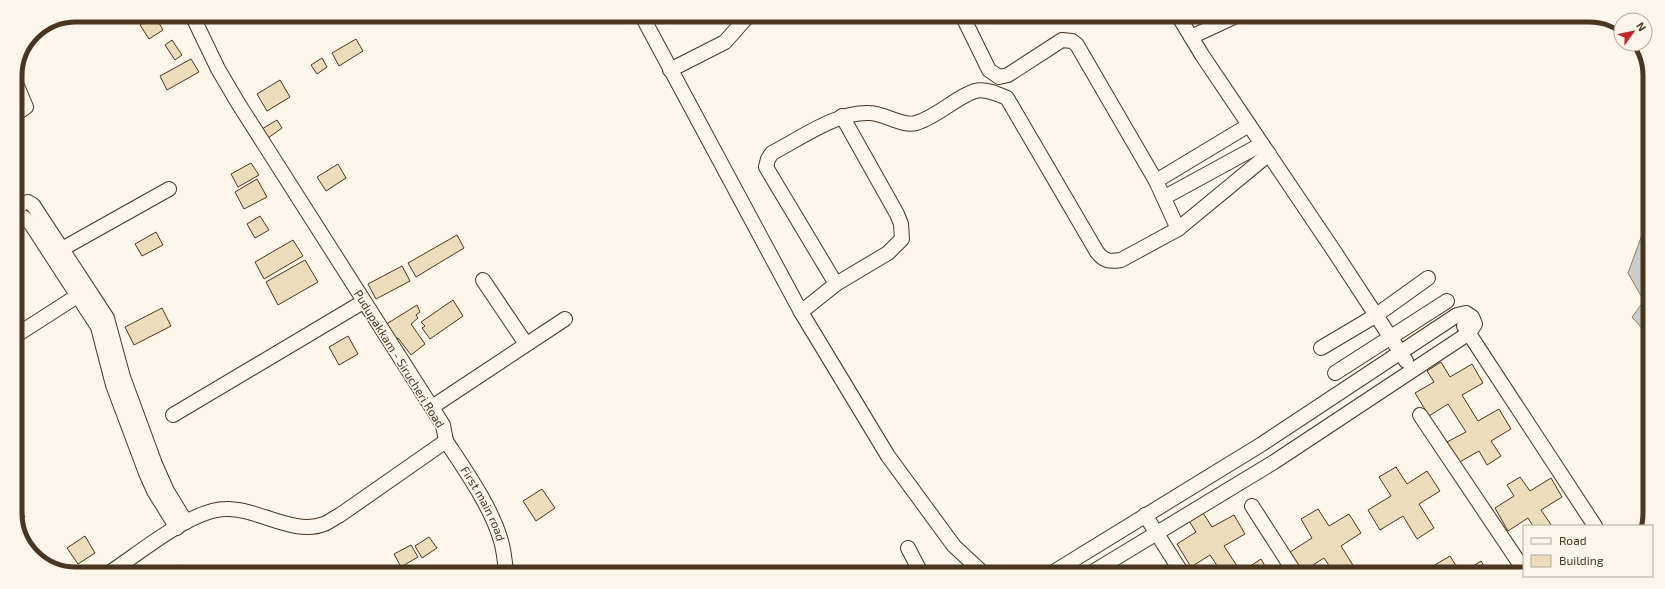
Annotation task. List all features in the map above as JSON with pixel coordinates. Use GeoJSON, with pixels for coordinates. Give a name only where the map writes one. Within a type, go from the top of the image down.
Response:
{"type":"FeatureCollection","features":[{"type":"Feature","properties":{"kind":"street","name":"Pudupakkam - Sirucheri Road"},"geometry":{"type":"LineString","coordinates":[[120,567],[181,525],[206,512],[225,508],[242,510],[304,527],[323,524],[340,515],[446,441],[443,425],[363,302],[238,103],[218,69],[195,22]]}},
{"type":"Feature","properties":{"kind":"street"},"geometry":{"type":"LineString","coordinates":[[645,22],[801,312],[888,456],[954,546],[977,567]]}},
{"type":"Feature","properties":{"kind":"street"},"geometry":{"type":"LineString","coordinates":[[670,70],[725,42],[743,22]]}},
{"type":"Feature","properties":{"kind":"street"},"geometry":{"type":"LineString","coordinates":[[965,22],[989,70],[999,77],[1008,75],[1056,43],[1066,39],[1077,45],[1165,197],[1178,229]]}},
{"type":"Feature","properties":{"kind":"street"},"geometry":{"type":"LineString","coordinates":[[1182,22],[1334,251],[1375,316],[1413,370]]}},
{"type":"Feature","properties":{"kind":"street"},"geometry":{"type":"LineString","coordinates":[[1191,37],[1223,22]]}},
{"type":"Feature","properties":{"kind":"street"},"geometry":{"type":"LineString","coordinates":[[836,284],[766,166],[772,154],[842,116],[869,112],[882,114],[907,124],[914,124],[925,120],[975,90],[994,92],[1007,98],[1101,258],[1112,262],[1121,260],[1178,229],[1265,149]]}},
{"type":"Feature","properties":{"kind":"street"},"geometry":{"type":"LineString","coordinates":[[22,98],[26,107],[22,110]]}},
{"type":"Feature","properties":{"kind":"street"},"geometry":{"type":"LineString","coordinates":[[801,312],[836,284],[888,253],[902,239],[901,224],[897,214],[842,116]]}},
{"type":"Feature","properties":{"kind":"street"},"geometry":{"type":"LineString","coordinates":[[1156,181],[1249,125]]}},
{"type":"Feature","properties":{"kind":"street"},"geometry":{"type":"LineString","coordinates":[[1165,197],[1265,149]]}},
{"type":"Feature","properties":{"kind":"street"},"geometry":{"type":"LineString","coordinates":[[62,249],[169,189]]}},
{"type":"Feature","properties":{"kind":"street"},"geometry":{"type":"LineString","coordinates":[[22,203],[28,202],[33,205],[62,249],[83,292]]}},
{"type":"Feature","properties":{"kind":"street"},"geometry":{"type":"LineString","coordinates":[[22,217],[29,222],[110,326],[123,377],[161,480],[181,525]]}},
{"type":"Feature","properties":{"kind":"street"},"geometry":{"type":"LineString","coordinates":[[1321,348],[1375,316],[1428,278]]}},
{"type":"Feature","properties":{"kind":"street"},"geometry":{"type":"LineString","coordinates":[[483,280],[526,344]]}},
{"type":"Feature","properties":{"kind":"street"},"geometry":{"type":"LineString","coordinates":[[22,329],[83,292]]}},
{"type":"Feature","properties":{"kind":"street"},"geometry":{"type":"LineString","coordinates":[[1335,373],[1447,301]]}},
{"type":"Feature","properties":{"kind":"street"},"geometry":{"type":"LineString","coordinates":[[173,415],[363,302]]}},
{"type":"Feature","properties":{"kind":"street"},"geometry":{"type":"LineString","coordinates":[[1063,567],[1145,514],[1262,444],[1352,386],[1457,315],[1594,525]]}},
{"type":"Feature","properties":{"kind":"street"},"geometry":{"type":"LineString","coordinates":[[432,408],[565,319]]}},
{"type":"Feature","properties":{"kind":"street"},"geometry":{"type":"LineString","coordinates":[[1101,567],[1274,462],[1469,333]]}},
{"type":"Feature","properties":{"kind":"street"},"geometry":{"type":"LineString","coordinates":[[1352,386],[1363,403]]}},
{"type":"Feature","properties":{"kind":"street"},"geometry":{"type":"LineString","coordinates":[[1420,415],[1522,567]]}},
{"type":"Feature","properties":{"kind":"street","name":"First main road"},"geometry":{"type":"LineString","coordinates":[[446,441],[495,524],[502,542],[505,567]]}},
{"type":"Feature","properties":{"kind":"street"},"geometry":{"type":"LineString","coordinates":[[1262,444],[1274,462]]}},
{"type":"Feature","properties":{"kind":"street"},"geometry":{"type":"LineString","coordinates":[[1252,506],[1291,567]]}},
{"type":"Feature","properties":{"kind":"street"},"geometry":{"type":"LineString","coordinates":[[1145,514],[1178,567]]}},
{"type":"Feature","properties":{"kind":"street"},"geometry":{"type":"LineString","coordinates":[[908,548],[918,567]]}},
{"type":"Feature","properties":{"kind":"shaded area"},"geometry":{"type":"Polygon","coordinates":[[[1643,234],[1643,299],[1628,273],[1643,234]]]}},
{"type":"Feature","properties":{"kind":"shaded area"},"geometry":{"type":"Polygon","coordinates":[[[1643,302],[1643,329],[1632,317],[1643,302]]]}},
{"type":"Feature","properties":{"kind":"building"},"geometry":{"type":"Polygon","coordinates":[[[145,22],[158,22],[163,30],[149,39],[140,25],[145,22]]]}},
{"type":"Feature","properties":{"kind":"building"},"geometry":{"type":"Polygon","coordinates":[[[356,39],[363,51],[339,66],[332,53],[356,39]]]}},
{"type":"Feature","properties":{"kind":"building"},"geometry":{"type":"Polygon","coordinates":[[[172,40],[182,55],[175,60],[165,45],[172,40]]]}},
{"type":"Feature","properties":{"kind":"building"},"geometry":{"type":"Polygon","coordinates":[[[322,58],[327,67],[317,74],[311,65],[322,58]]]}},
{"type":"Feature","properties":{"kind":"building"},"geometry":{"type":"Polygon","coordinates":[[[191,59],[199,72],[167,90],[160,76],[191,59]]]}},
{"type":"Feature","properties":{"kind":"building"},"geometry":{"type":"Polygon","coordinates":[[[280,80],[290,97],[267,111],[257,94],[280,80]]]}},
{"type":"Feature","properties":{"kind":"building"},"geometry":{"type":"Polygon","coordinates":[[[277,120],[282,128],[268,138],[262,129],[277,120]]]}},
{"type":"Feature","properties":{"kind":"building"},"geometry":{"type":"Polygon","coordinates":[[[251,163],[259,175],[238,187],[231,174],[251,163]]]}},
{"type":"Feature","properties":{"kind":"building"},"geometry":{"type":"Polygon","coordinates":[[[338,164],[346,178],[326,191],[317,177],[338,164]]]}},
{"type":"Feature","properties":{"kind":"building"},"geometry":{"type":"Polygon","coordinates":[[[257,179],[267,197],[244,209],[235,192],[257,179]]]}},
{"type":"Feature","properties":{"kind":"building"},"geometry":{"type":"Polygon","coordinates":[[[260,216],[269,230],[255,238],[247,224],[260,216]]]}},
{"type":"Feature","properties":{"kind":"building"},"geometry":{"type":"Polygon","coordinates":[[[156,232],[163,245],[142,256],[135,244],[156,232]]]}},
{"type":"Feature","properties":{"kind":"building"},"geometry":{"type":"Polygon","coordinates":[[[457,235],[464,248],[416,277],[408,263],[457,235]]]}},
{"type":"Feature","properties":{"kind":"building"},"geometry":{"type":"Polygon","coordinates":[[[293,240],[303,256],[264,279],[255,262],[293,240]]]}},
{"type":"Feature","properties":{"kind":"building"},"geometry":{"type":"Polygon","coordinates":[[[305,260],[318,282],[278,305],[266,282],[305,260]]]}},
{"type":"Feature","properties":{"kind":"building"},"geometry":{"type":"Polygon","coordinates":[[[402,266],[410,281],[376,299],[368,284],[402,266]]]}},
{"type":"Feature","properties":{"kind":"building"},"geometry":{"type":"Polygon","coordinates":[[[453,300],[463,316],[430,339],[422,328],[425,326],[421,322],[453,300]]]}},
{"type":"Feature","properties":{"kind":"building"},"geometry":{"type":"Polygon","coordinates":[[[417,305],[420,312],[416,315],[418,318],[411,324],[425,344],[411,355],[398,338],[395,340],[385,325],[417,305]]]}},
{"type":"Feature","properties":{"kind":"building"},"geometry":{"type":"Polygon","coordinates":[[[162,308],[171,326],[134,345],[125,327],[162,308]]]}},
{"type":"Feature","properties":{"kind":"building"},"geometry":{"type":"Polygon","coordinates":[[[348,336],[358,354],[339,365],[329,347],[348,336]]]}},
{"type":"Feature","properties":{"kind":"building"},"geometry":{"type":"Polygon","coordinates":[[[1441,362],[1450,377],[1472,364],[1483,383],[1462,395],[1478,421],[1499,409],[1511,429],[1491,441],[1501,456],[1487,465],[1479,451],[1456,464],[1445,443],[1466,432],[1448,404],[1429,416],[1415,393],[1434,382],[1427,371],[1441,362]]]}},
{"type":"Feature","properties":{"kind":"building"},"geometry":{"type":"Polygon","coordinates":[[[1396,467],[1407,484],[1427,471],[1440,491],[1419,504],[1434,528],[1417,539],[1403,516],[1380,530],[1368,510],[1391,496],[1379,477],[1396,467]]]}},
{"type":"Feature","properties":{"kind":"building"},"geometry":{"type":"Polygon","coordinates":[[[1520,477],[1530,491],[1551,478],[1562,497],[1541,510],[1551,525],[1532,525],[1528,518],[1508,531],[1495,508],[1514,496],[1507,485],[1520,477]]]}},
{"type":"Feature","properties":{"kind":"building"},"geometry":{"type":"Polygon","coordinates":[[[542,489],[555,508],[536,521],[523,501],[542,489]]]}},
{"type":"Feature","properties":{"kind":"building"},"geometry":{"type":"Polygon","coordinates":[[[1318,509],[1329,526],[1349,514],[1361,533],[1341,546],[1354,567],[1330,567],[1324,558],[1310,567],[1299,567],[1290,552],[1312,538],[1301,519],[1318,509]]]}},
{"type":"Feature","properties":{"kind":"building"},"geometry":{"type":"Polygon","coordinates":[[[1203,513],[1212,527],[1234,515],[1245,534],[1224,546],[1238,567],[1218,567],[1210,555],[1191,567],[1177,544],[1196,532],[1189,521],[1203,513]]]}},
{"type":"Feature","properties":{"kind":"building"},"geometry":{"type":"Polygon","coordinates":[[[85,536],[95,553],[78,564],[67,548],[85,536]]]}},
{"type":"Feature","properties":{"kind":"building"},"geometry":{"type":"Polygon","coordinates":[[[429,537],[437,548],[422,558],[415,546],[429,537]]]}},
{"type":"Feature","properties":{"kind":"building"},"geometry":{"type":"Polygon","coordinates":[[[411,545],[418,557],[401,567],[394,554],[411,545]]]}},
{"type":"Feature","properties":{"kind":"building"},"geometry":{"type":"Polygon","coordinates":[[[1450,556],[1457,567],[1434,567],[1450,556]]]}},
{"type":"Feature","properties":{"kind":"building"},"geometry":{"type":"Polygon","coordinates":[[[1261,559],[1266,567],[1249,567],[1261,559]]]}},
{"type":"Feature","properties":{"kind":"building"},"geometry":{"type":"Polygon","coordinates":[[[1481,561],[1485,567],[1472,567],[1481,561]]]}}]}
